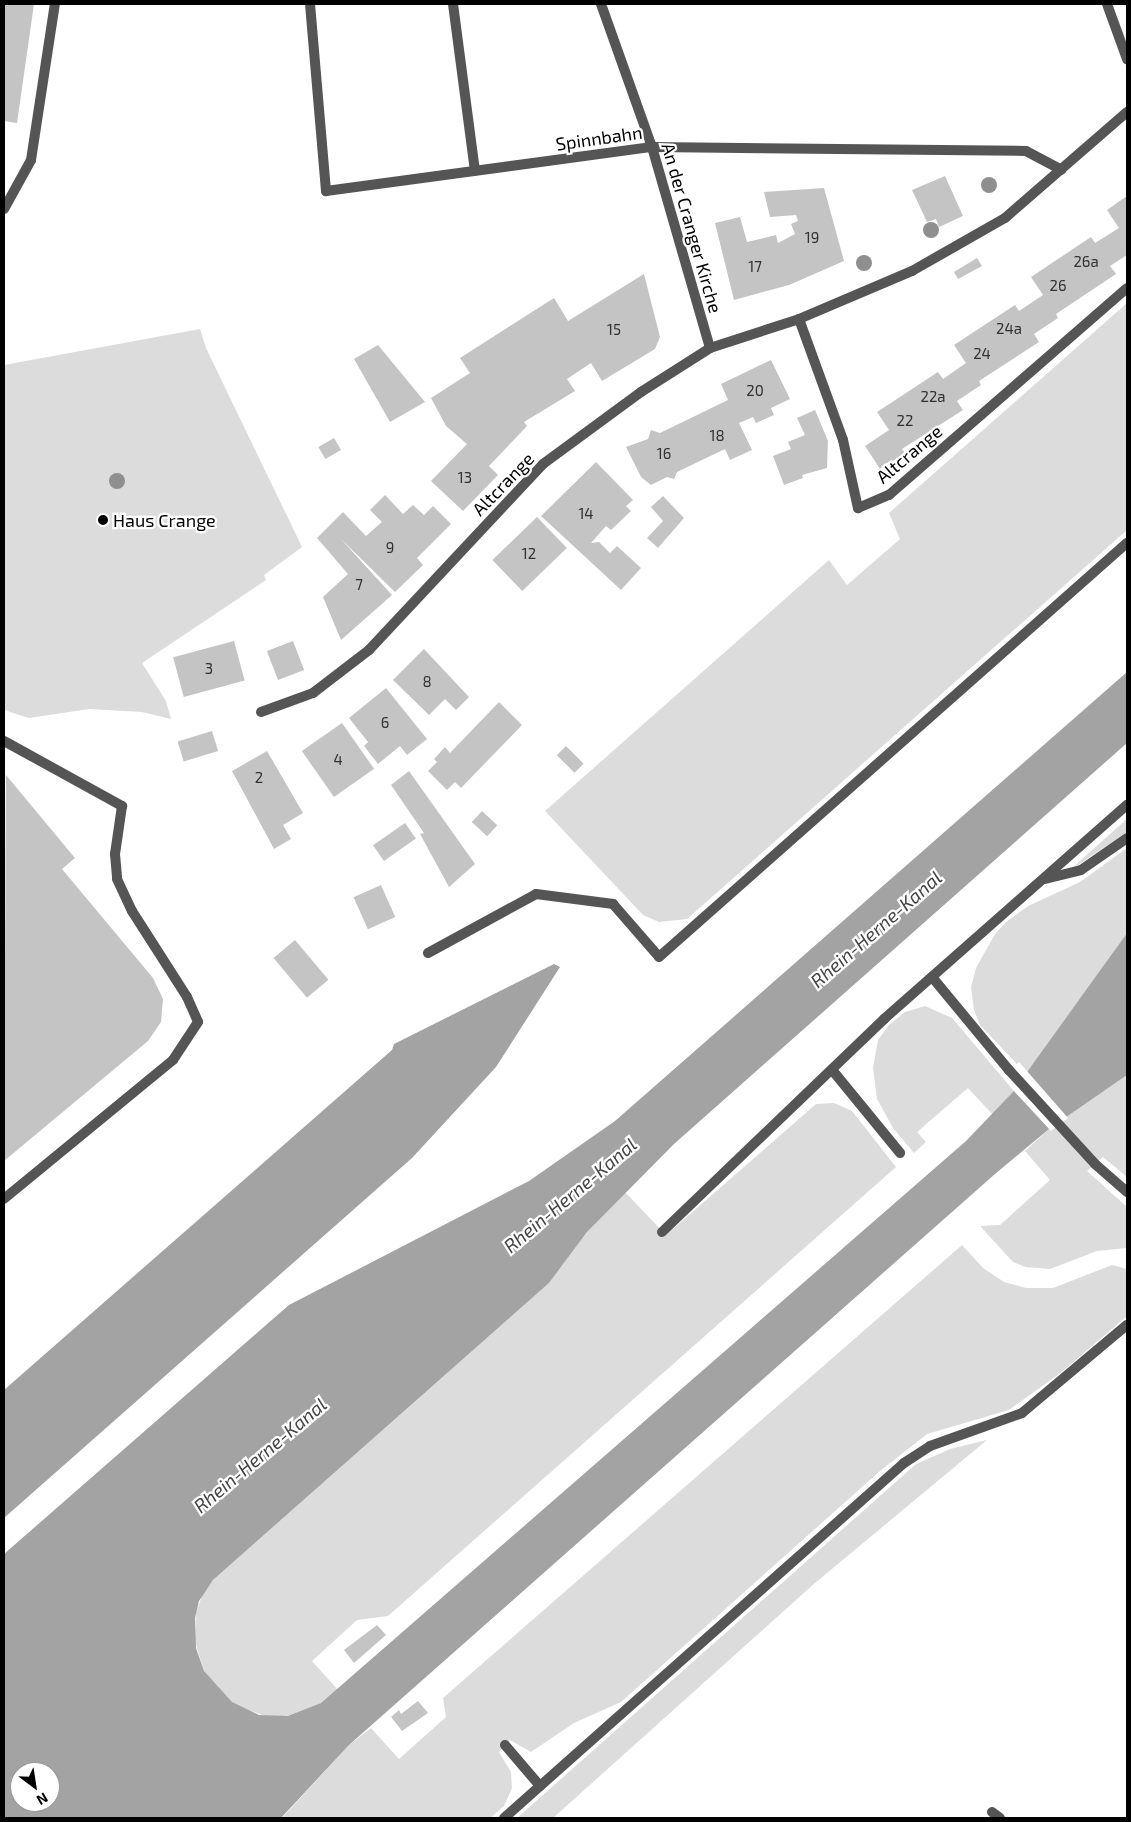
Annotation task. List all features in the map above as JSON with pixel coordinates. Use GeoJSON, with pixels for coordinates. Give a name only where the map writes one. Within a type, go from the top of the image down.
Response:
{"type":"FeatureCollection","features":[{"type":"Feature","properties":{"kind":"street"},"geometry":{"type":"LineString","coordinates":[[4,209],[31,160],[55,4]]}},
{"type":"Feature","properties":{"kind":"street","name":"Spinnbahn"},"geometry":{"type":"LineString","coordinates":[[310,4],[326,191],[652,147],[1026,151],[1061,170]]}},
{"type":"Feature","properties":{"kind":"street"},"geometry":{"type":"LineString","coordinates":[[453,4],[475,171]]}},
{"type":"Feature","properties":{"kind":"street","name":"An der Cranger Kirche"},"geometry":{"type":"LineString","coordinates":[[600,4],[652,147],[710,348]]}},
{"type":"Feature","properties":{"kind":"street"},"geometry":{"type":"LineString","coordinates":[[1107,4],[1127,59]]}},
{"type":"Feature","properties":{"kind":"street","name":"Altcrange"},"geometry":{"type":"LineString","coordinates":[[261,712],[314,693],[369,650],[544,464],[640,392],[710,348],[799,319],[912,271],[1005,218],[1127,112]]}},
{"type":"Feature","properties":{"kind":"street","name":"Altcrange"},"geometry":{"type":"LineString","coordinates":[[799,319],[843,440],[858,508],[888,495],[1127,288]]}},
{"type":"Feature","properties":{"kind":"street"},"geometry":{"type":"LineString","coordinates":[[428,953],[536,894],[613,904],[659,957],[1127,543]]}},
{"type":"Feature","properties":{"kind":"street"},"geometry":{"type":"LineString","coordinates":[[4,741],[122,806],[115,854],[117,879],[132,911],[187,997],[198,1022],[173,1060],[4,1199]]}},
{"type":"Feature","properties":{"kind":"street"},"geometry":{"type":"LineString","coordinates":[[662,1232],[834,1071],[884,1019],[1127,805]]}},
{"type":"Feature","properties":{"kind":"street"},"geometry":{"type":"LineString","coordinates":[[1042,880],[1081,870],[1127,838]]}},
{"type":"Feature","properties":{"kind":"street"},"geometry":{"type":"LineString","coordinates":[[932,977],[1009,1070],[1095,1164],[1127,1192]]}},
{"type":"Feature","properties":{"kind":"street"},"geometry":{"type":"LineString","coordinates":[[834,1071],[900,1153]]}},
{"type":"Feature","properties":{"kind":"street"},"geometry":{"type":"LineString","coordinates":[[504,1818],[904,1463],[930,1446],[1022,1413],[1127,1324]]}},
{"type":"Feature","properties":{"kind":"street"},"geometry":{"type":"LineString","coordinates":[[505,1745],[540,1786]]}},
{"type":"Feature","properties":{"kind":"shaded area"},"geometry":{"type":"Polygon","coordinates":[[[1127,303],[1127,530],[687,919],[659,922],[643,915],[545,811],[829,560],[847,585],[900,539],[889,513],[1127,303]]]}},
{"type":"Feature","properties":{"kind":"shaded area"},"geometry":{"type":"Polygon","coordinates":[[[200,329],[206,348],[302,547],[264,575],[266,580],[142,663],[166,701],[171,719],[142,712],[89,709],[29,718],[4,709],[4,365],[200,329]]]}},
{"type":"Feature","properties":{"kind":"shaded area"},"geometry":{"type":"Polygon","coordinates":[[[1127,819],[1127,832],[1072,869],[1082,859],[1127,819]]]}},
{"type":"Feature","properties":{"kind":"shaded area"},"geometry":{"type":"Polygon","coordinates":[[[1127,848],[1127,933],[1028,1072],[1019,1062],[1017,1064],[980,1025],[974,1010],[971,987],[976,968],[995,934],[1006,922],[1028,906],[1080,882],[1127,848]]]}},
{"type":"Feature","properties":{"kind":"shaded area"},"geometry":{"type":"Polygon","coordinates":[[[925,1006],[952,1018],[1014,1091],[993,1115],[968,1088],[917,1132],[926,1142],[914,1153],[893,1128],[877,1099],[873,1068],[878,1040],[889,1025],[905,1012],[925,1006]]]}},
{"type":"Feature","properties":{"kind":"shaded area"},"geometry":{"type":"Polygon","coordinates":[[[1127,1075],[1127,1177],[1103,1157],[1087,1171],[1127,1207],[1127,1248],[1097,1251],[1050,1269],[1026,1267],[1013,1262],[980,1226],[1000,1225],[1050,1180],[1025,1151],[1049,1129],[1127,1075]]]}},
{"type":"Feature","properties":{"kind":"shaded area"},"geometry":{"type":"Polygon","coordinates":[[[834,1103],[852,1111],[896,1167],[388,1616],[357,1620],[312,1661],[338,1690],[321,1703],[300,1714],[271,1718],[237,1706],[221,1693],[204,1671],[195,1642],[196,1613],[203,1593],[213,1580],[549,1283],[587,1232],[624,1191],[666,1235],[816,1104],[834,1103]]]}},
{"type":"Feature","properties":{"kind":"shaded area"},"geometry":{"type":"Polygon","coordinates":[[[962,1245],[983,1268],[1004,1282],[1026,1288],[1053,1288],[1112,1265],[1127,1269],[1127,1316],[1063,1371],[1009,1410],[927,1434],[880,1471],[621,1702],[574,1723],[531,1752],[510,1740],[499,1752],[511,1772],[512,1788],[504,1806],[490,1818],[282,1818],[349,1745],[371,1728],[399,1759],[446,1717],[443,1698],[962,1245]]]}},
{"type":"Feature","properties":{"kind":"shaded area"},"geometry":{"type":"Polygon","coordinates":[[[987,1440],[815,1583],[553,1818],[517,1818],[916,1464],[950,1449],[987,1440]]]}},
{"type":"Feature","properties":{"kind":"water","name":"Rhein-Herne-Kanal"},"geometry":{"type":"Polygon","coordinates":[[[1127,672],[1127,743],[674,1144],[587,1232],[549,1283],[213,1580],[199,1601],[195,1618],[196,1648],[204,1671],[232,1702],[259,1715],[288,1716],[321,1703],[966,1141],[1012,1093],[1127,933],[1127,1075],[1049,1129],[995,1174],[349,1745],[281,1818],[4,1818],[4,1554],[289,1305],[529,1181],[615,1121],[1127,672]]]}},
{"type":"Feature","properties":{"kind":"water"},"geometry":{"type":"Polygon","coordinates":[[[554,964],[560,967],[496,1067],[412,1158],[4,1518],[4,1390],[392,1050],[394,1044],[554,964]]]}},
{"type":"Feature","properties":{"kind":"pier"},"geometry":{"type":"Polygon","coordinates":[[[1026,1070],[1068,1118],[1051,1131],[1012,1089],[1026,1070]]]}},
{"type":"Feature","properties":{"kind":"building"},"geometry":{"type":"Polygon","coordinates":[[[4,4],[34,4],[17,123],[4,121],[4,4]]]}},
{"type":"Feature","properties":{"kind":"building"},"geometry":{"type":"Polygon","coordinates":[[[945,176],[963,216],[939,227],[936,219],[927,222],[912,190],[945,176]]]}},
{"type":"Feature","properties":{"kind":"building"},"geometry":{"type":"Polygon","coordinates":[[[824,188],[844,261],[789,285],[734,300],[715,223],[740,217],[747,242],[776,235],[778,243],[795,234],[791,224],[798,221],[796,215],[770,217],[764,192],[824,188]]]}},
{"type":"Feature","properties":{"kind":"building"},"geometry":{"type":"Polygon","coordinates":[[[1127,196],[1127,255],[1110,266],[1116,274],[1056,314],[1058,318],[1034,334],[1039,342],[979,381],[981,385],[957,401],[963,410],[902,449],[905,453],[880,469],[865,446],[889,430],[877,412],[938,372],[943,379],[966,363],[954,345],[1015,305],[1019,311],[1043,295],[1031,277],[1091,237],[1095,243],[1119,228],[1107,210],[1127,196]]]}},
{"type":"Feature","properties":{"kind":"building"},"geometry":{"type":"Polygon","coordinates":[[[977,258],[982,266],[958,279],[954,272],[977,258]]]}},
{"type":"Feature","properties":{"kind":"building"},"geometry":{"type":"Polygon","coordinates":[[[644,274],[660,337],[655,349],[602,381],[591,363],[567,379],[575,391],[524,422],[527,426],[489,466],[498,475],[463,511],[431,481],[467,444],[446,426],[431,398],[470,373],[460,358],[554,298],[568,321],[644,274]]]}},
{"type":"Feature","properties":{"kind":"building"},"geometry":{"type":"Polygon","coordinates":[[[378,345],[425,402],[390,422],[354,359],[378,345]]]}},
{"type":"Feature","properties":{"kind":"building"},"geometry":{"type":"Polygon","coordinates":[[[771,360],[790,399],[771,408],[774,415],[756,423],[753,417],[739,423],[752,450],[730,460],[725,449],[677,472],[674,479],[667,477],[651,485],[641,477],[626,447],[648,439],[651,430],[660,433],[728,400],[721,384],[771,360]]]}},
{"type":"Feature","properties":{"kind":"building"},"geometry":{"type":"Polygon","coordinates":[[[815,410],[828,441],[827,468],[802,475],[803,478],[784,485],[773,456],[791,449],[788,442],[805,435],[797,418],[815,410]]]}},
{"type":"Feature","properties":{"kind":"building"},"geometry":{"type":"Polygon","coordinates":[[[334,438],[341,450],[325,459],[318,447],[334,438]]]}},
{"type":"Feature","properties":{"kind":"building"},"geometry":{"type":"Polygon","coordinates":[[[596,462],[633,500],[626,506],[631,511],[611,530],[606,526],[591,543],[599,542],[610,553],[617,546],[641,568],[621,590],[541,516],[596,462]]]}},
{"type":"Feature","properties":{"kind":"building"},"geometry":{"type":"Polygon","coordinates":[[[385,495],[403,514],[413,505],[424,515],[433,506],[451,524],[417,558],[423,565],[395,592],[341,539],[392,595],[341,640],[323,597],[348,574],[317,538],[343,512],[366,536],[382,522],[370,510],[385,495]]]}},
{"type":"Feature","properties":{"kind":"building"},"geometry":{"type":"Polygon","coordinates":[[[663,496],[684,518],[658,548],[647,538],[663,521],[651,507],[663,496]]]}},
{"type":"Feature","properties":{"kind":"building"},"geometry":{"type":"Polygon","coordinates":[[[537,517],[567,548],[522,591],[492,560],[537,517]]]}},
{"type":"Feature","properties":{"kind":"building"},"geometry":{"type":"Polygon","coordinates":[[[234,641],[245,681],[184,697],[173,657],[234,641]]]}},
{"type":"Feature","properties":{"kind":"building"},"geometry":{"type":"Polygon","coordinates":[[[293,641],[304,670],[278,680],[267,651],[293,641]]]}},
{"type":"Feature","properties":{"kind":"building"},"geometry":{"type":"Polygon","coordinates":[[[424,649],[469,697],[456,710],[445,699],[429,715],[393,680],[424,649]]]}},
{"type":"Feature","properties":{"kind":"building"},"geometry":{"type":"Polygon","coordinates":[[[386,688],[427,739],[407,755],[400,746],[378,764],[364,746],[368,742],[349,718],[386,688]]]}},
{"type":"Feature","properties":{"kind":"building"},"geometry":{"type":"Polygon","coordinates":[[[499,702],[522,725],[461,788],[455,782],[447,790],[428,771],[437,762],[434,759],[445,747],[450,753],[499,702]]]}},
{"type":"Feature","properties":{"kind":"building"},"geometry":{"type":"Polygon","coordinates":[[[342,723],[374,769],[334,797],[302,751],[342,723]]]}},
{"type":"Feature","properties":{"kind":"building"},"geometry":{"type":"Polygon","coordinates":[[[212,731],[218,751],[184,762],[178,742],[212,731]]]}},
{"type":"Feature","properties":{"kind":"building"},"geometry":{"type":"Polygon","coordinates":[[[566,746],[584,764],[574,773],[557,755],[566,746]]]}},
{"type":"Feature","properties":{"kind":"building"},"geometry":{"type":"Polygon","coordinates":[[[267,751],[303,813],[283,825],[291,839],[274,849],[232,771],[267,751]]]}},
{"type":"Feature","properties":{"kind":"building"},"geometry":{"type":"Polygon","coordinates":[[[409,771],[475,864],[449,887],[420,834],[424,833],[391,785],[409,771]]]}},
{"type":"Feature","properties":{"kind":"building"},"geometry":{"type":"Polygon","coordinates":[[[6,775],[75,858],[62,869],[153,978],[163,999],[161,1022],[148,1041],[4,1161],[6,775]]]}},
{"type":"Feature","properties":{"kind":"building"},"geometry":{"type":"Polygon","coordinates":[[[482,811],[497,825],[487,836],[472,822],[482,811]]]}},
{"type":"Feature","properties":{"kind":"building"},"geometry":{"type":"Polygon","coordinates":[[[405,823],[416,839],[384,861],[373,845],[405,823]]]}},
{"type":"Feature","properties":{"kind":"building"},"geometry":{"type":"Polygon","coordinates":[[[381,885],[395,917],[368,929],[354,897],[381,885]]]}},
{"type":"Feature","properties":{"kind":"building"},"geometry":{"type":"Polygon","coordinates":[[[295,940],[328,980],[307,998],[274,958],[295,940]]]}},
{"type":"Feature","properties":{"kind":"building"},"geometry":{"type":"Polygon","coordinates":[[[377,1625],[386,1635],[354,1663],[344,1650],[377,1625]]]}},
{"type":"Feature","properties":{"kind":"building"},"geometry":{"type":"Polygon","coordinates":[[[418,1701],[428,1713],[402,1731],[391,1717],[399,1710],[401,1714],[418,1701]]]}},
{"type":"Feature","properties":{"kind":"place","name":"Haus Crange"},"geometry":{"type":"Point","coordinates":[103,520]}}]}
